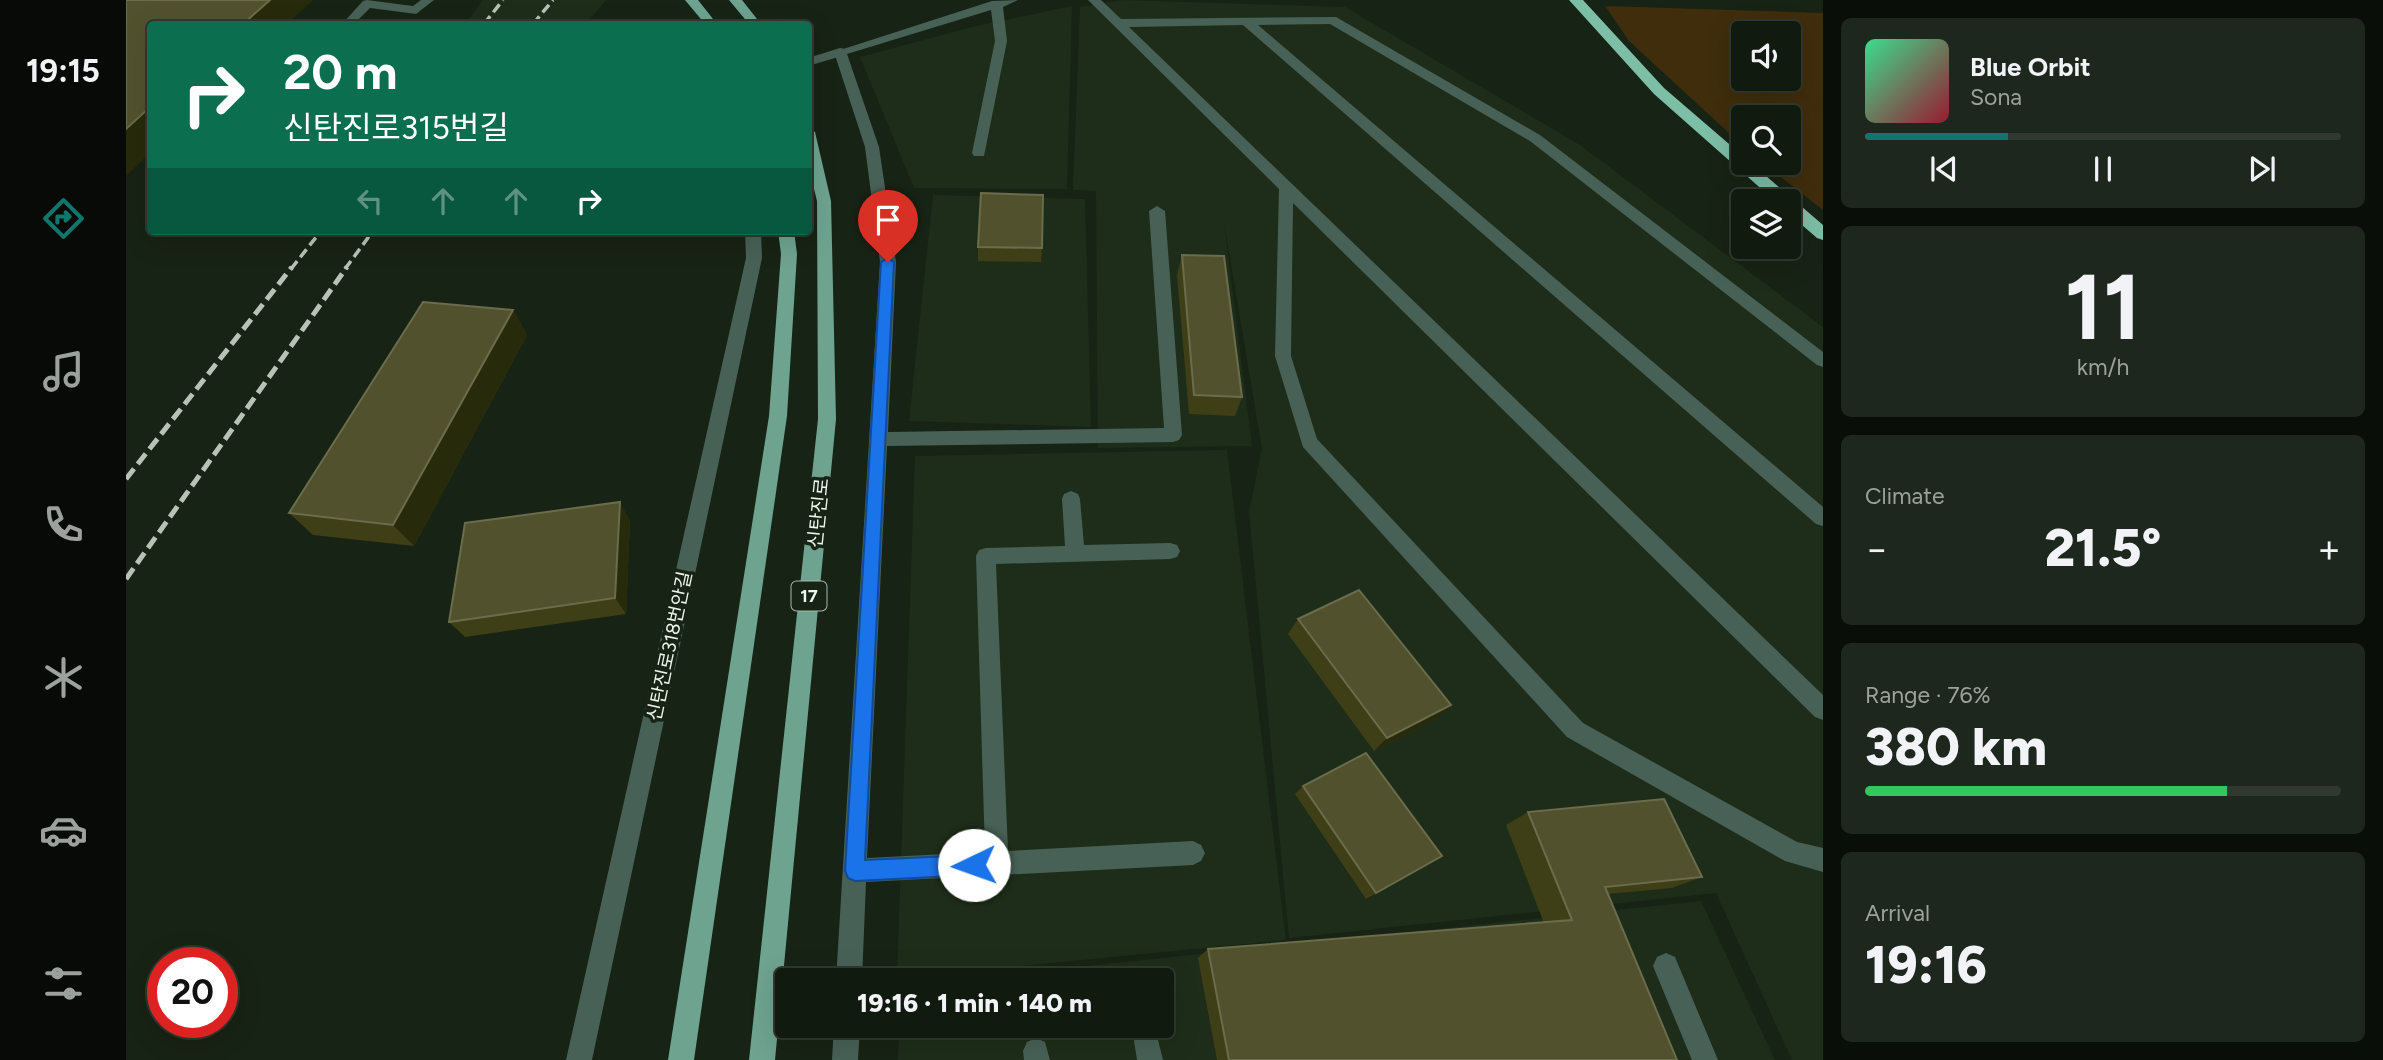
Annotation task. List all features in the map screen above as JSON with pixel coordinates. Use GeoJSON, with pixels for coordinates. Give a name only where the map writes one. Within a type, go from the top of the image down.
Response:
{"type":"FeatureCollection","features":[{"type":"Feature","properties":{"kind":"highway"},"geometry":{"type":"LineString","coordinates":[[1576,0],[1659,91],[1771,189]]}},
{"type":"Feature","properties":{"kind":"highway"},"geometry":{"type":"LineString","coordinates":[[1801,215],[1823,234]]}},
{"type":"Feature","properties":{"kind":"main road"},"geometry":{"type":"LineString","coordinates":[[691,0],[708,21]]}},
{"type":"Feature","properties":{"kind":"main road"},"geometry":{"type":"LineString","coordinates":[[735,0],[752,21]]}},
{"type":"Feature","properties":{"kind":"main road","name":"신탄진로"},"geometry":{"type":"LineString","coordinates":[[762,1060],[827,419],[824,201],[812,149]]}},
{"type":"Feature","properties":{"kind":"main road"},"geometry":{"type":"LineString","coordinates":[[681,1060],[778,416],[789,254],[787,235]]}},
{"type":"Feature","properties":{"kind":"street"},"geometry":{"type":"LineString","coordinates":[[351,21],[369,2],[416,10],[428,0]]}},
{"type":"Feature","properties":{"kind":"street"},"geometry":{"type":"LineString","coordinates":[[812,61],[1012,0]]}},
{"type":"Feature","properties":{"kind":"street"},"geometry":{"type":"LineString","coordinates":[[1094,0],[1823,710]]}},
{"type":"Feature","properties":{"kind":"street"},"geometry":{"type":"LineString","coordinates":[[979,153],[1001,41],[996,5]]}},
{"type":"Feature","properties":{"kind":"street"},"geometry":{"type":"LineString","coordinates":[[1245,20],[1823,518]]}},
{"type":"Feature","properties":{"kind":"street"},"geometry":{"type":"LineString","coordinates":[[1116,23],[1332,20],[1535,138],[1823,361]]}},
{"type":"Feature","properties":{"kind":"street"},"geometry":{"type":"LineString","coordinates":[[840,52],[872,147],[888,262],[850,968]]}},
{"type":"Feature","properties":{"kind":"street"},"geometry":{"type":"LineString","coordinates":[[1286,187],[1283,356],[1309,442],[1575,730],[1793,853],[1823,860]]}},
{"type":"Feature","properties":{"kind":"street"},"geometry":{"type":"LineString","coordinates":[[879,439],[1173,435],[1157,211]]}},
{"type":"Feature","properties":{"kind":"street","name":"신탄진로318번안길"},"geometry":{"type":"LineString","coordinates":[[579,1060],[754,258],[753,235]]}},
{"type":"Feature","properties":{"kind":"street"},"geometry":{"type":"LineString","coordinates":[[1071,499],[1075,553]]}},
{"type":"Feature","properties":{"kind":"street"},"geometry":{"type":"LineString","coordinates":[[997,864],[986,556],[1170,551]]}},
{"type":"Feature","properties":{"kind":"street"},"geometry":{"type":"LineString","coordinates":[[855,871],[1192,853]]}},
{"type":"Feature","properties":{"kind":"street"},"geometry":{"type":"LineString","coordinates":[[1665,966],[1705,1060]]}},
{"type":"Feature","properties":{"kind":"street"},"geometry":{"type":"LineString","coordinates":[[845,1060],[846,1038]]}},
{"type":"Feature","properties":{"kind":"shaded area"},"geometry":{"type":"Polygon","coordinates":[[[483,0],[606,0],[588,21],[467,21],[483,0]]]}},
{"type":"Feature","properties":{"kind":"shaded area"},"geometry":{"type":"Polygon","coordinates":[[[1122,0],[1345,7],[1580,145],[1823,327],[1823,1060],[1792,1060],[1716,893],[1289,938],[1249,511],[1262,449],[1224,222],[1252,446],[1098,448],[1096,191],[1073,190],[1080,7],[1122,0]]]}},
{"type":"Feature","properties":{"kind":"shaded area"},"geometry":{"type":"Polygon","coordinates":[[[1072,6],[1067,189],[914,188],[860,57],[972,27],[1072,6]]]}},
{"type":"Feature","properties":{"kind":"shaded area"},"geometry":{"type":"Polygon","coordinates":[[[1605,6],[1823,13],[1823,210],[1801,193],[1801,189],[1796,189],[1778,175],[1801,175],[1801,105],[1731,105],[1731,135],[1629,41],[1605,6]]]}},
{"type":"Feature","properties":{"kind":"shaded area"},"geometry":{"type":"Polygon","coordinates":[[[933,195],[1085,199],[1091,427],[909,421],[933,195]]]}},
{"type":"Feature","properties":{"kind":"shaded area"},"geometry":{"type":"Polygon","coordinates":[[[1227,450],[1286,940],[999,968],[897,968],[915,456],[1227,450]]]}},
{"type":"Feature","properties":{"kind":"shaded area"},"geometry":{"type":"Polygon","coordinates":[[[1701,901],[1775,1060],[898,1060],[899,1038],[1174,1038],[1174,968],[1068,968],[1701,901]]]}},
{"type":"Feature","properties":{"kind":"building"},"geometry":{"type":"Polygon","coordinates":[[[126,0],[270,0],[246,21],[147,21],[147,110],[126,129],[126,0]]]}},
{"type":"Feature","properties":{"kind":"building"},"geometry":{"type":"Polygon","coordinates":[[[981,193],[1043,195],[1042,248],[978,247],[981,193]]]}},
{"type":"Feature","properties":{"kind":"building"},"geometry":{"type":"Polygon","coordinates":[[[1182,255],[1224,256],[1242,397],[1194,395],[1182,255]]]}},
{"type":"Feature","properties":{"kind":"building"},"geometry":{"type":"Polygon","coordinates":[[[423,302],[513,310],[393,525],[289,513],[423,302]]]}},
{"type":"Feature","properties":{"kind":"building"},"geometry":{"type":"Polygon","coordinates":[[[620,502],[615,598],[449,622],[465,523],[620,502]]]}},
{"type":"Feature","properties":{"kind":"building"},"geometry":{"type":"Polygon","coordinates":[[[1359,590],[1451,705],[1387,738],[1298,619],[1359,590]]]}},
{"type":"Feature","properties":{"kind":"building"},"geometry":{"type":"Polygon","coordinates":[[[1366,753],[1442,856],[1376,893],[1303,786],[1366,753]]]}},
{"type":"Feature","properties":{"kind":"building"},"geometry":{"type":"Polygon","coordinates":[[[1664,799],[1702,877],[1605,887],[1677,1060],[1229,1060],[1208,949],[1572,920],[1528,812],[1664,799]]]}},
{"type":"Feature","properties":{"kind":"railway"},"geometry":{"type":"LineString","coordinates":[[486,21],[503,0]]}},
{"type":"Feature","properties":{"kind":"railway"},"geometry":{"type":"LineString","coordinates":[[536,21],[553,0]]}},
{"type":"Feature","properties":{"kind":"railway"},"geometry":{"type":"LineString","coordinates":[[291,269],[318,235]]}},
{"type":"Feature","properties":{"kind":"railway"},"geometry":{"type":"LineString","coordinates":[[345,269],[370,235]]}},
{"type":"Feature","properties":{"kind":"railway"},"geometry":{"type":"LineString","coordinates":[[126,479],[292,267]]}},
{"type":"Feature","properties":{"kind":"railway"},"geometry":{"type":"LineString","coordinates":[[126,579],[347,267]]}},
{"type":"Feature","properties":{"kind":"route"},"geometry":{"type":"LineString","coordinates":[[888,262],[855,871],[974,865]]}}]}
